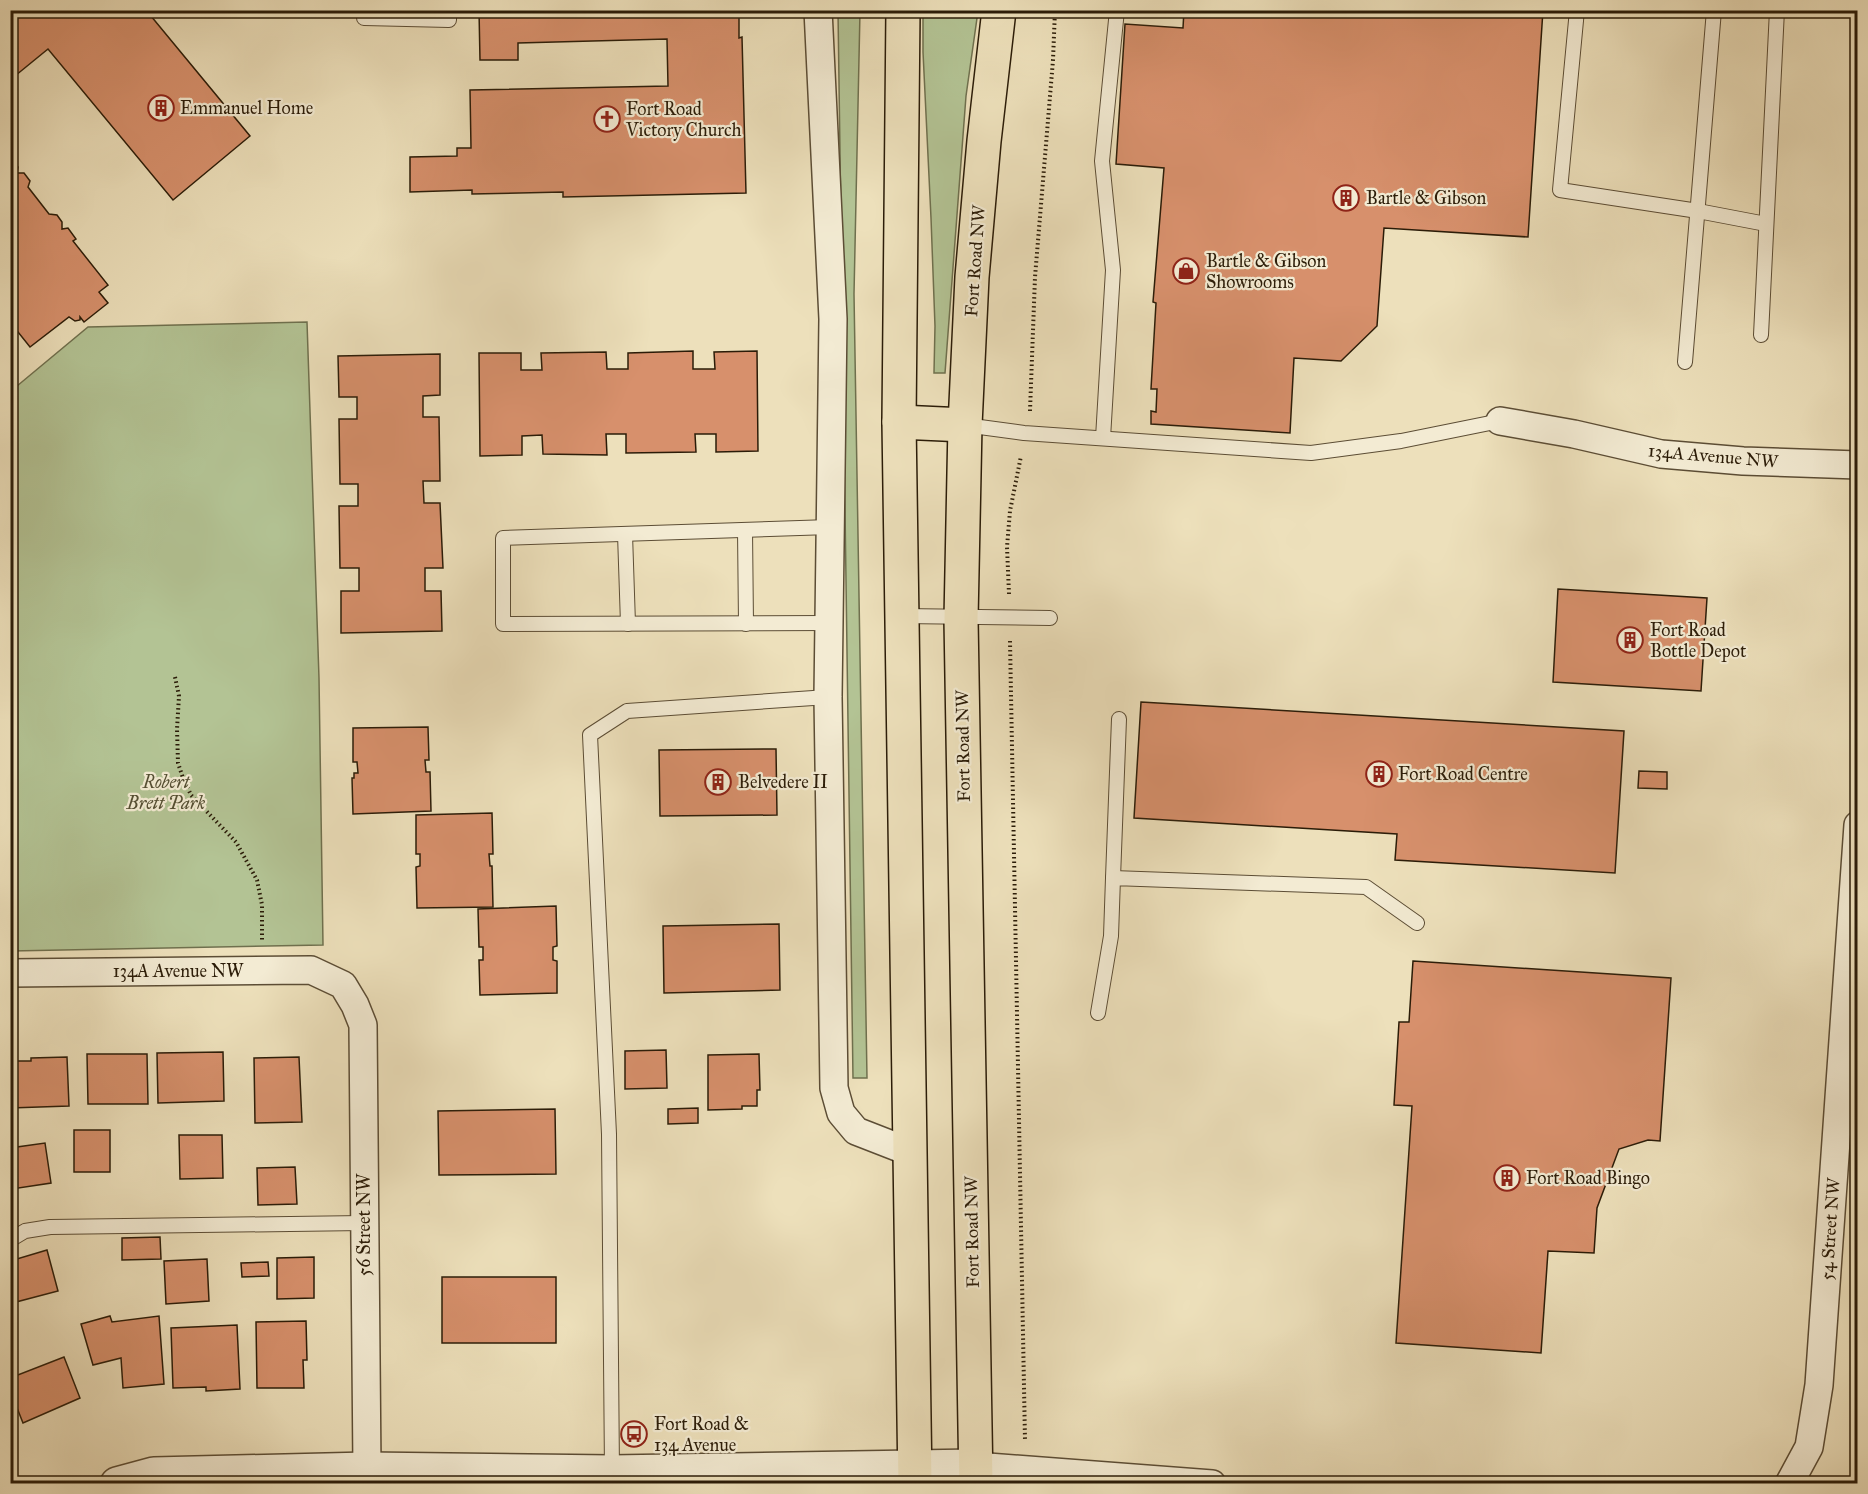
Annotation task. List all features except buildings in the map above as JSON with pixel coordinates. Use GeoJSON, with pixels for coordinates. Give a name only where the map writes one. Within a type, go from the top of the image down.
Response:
{"type":"FeatureCollection","features":[{"type":"Feature","properties":{"kind":"main road"},"geometry":{"type":"LineString","coordinates":[[903,10],[899,422],[914,1475]]}},
{"type":"Feature","properties":{"kind":"main road","name":"Fort Road NW"},"geometry":{"type":"LineString","coordinates":[[976,1475],[961,619],[965,425],[972,277],[999,10]]}},
{"type":"Feature","properties":{"kind":"main road"},"geometry":{"type":"LineString","coordinates":[[899,422],[965,425]]}},
{"type":"Feature","properties":{"kind":"street"},"geometry":{"type":"LineString","coordinates":[[818,10],[833,319],[828,697],[834,1088],[841,1113],[856,1131],[910,1152]]}},
{"type":"Feature","properties":{"kind":"street","name":"134A Avenue NW"},"geometry":{"type":"LineString","coordinates":[[1500,421],[1574,434],[1661,454],[1743,461],[1857,465]]}},
{"type":"Feature","properties":{"kind":"street","name":"54 Street NW"},"geometry":{"type":"LineString","coordinates":[[1789,1484],[1809,1447],[1819,1385],[1857,825]]}},
{"type":"Feature","properties":{"kind":"street","name":"134A Avenue NW"},"geometry":{"type":"LineString","coordinates":[[10,972],[311,970],[343,985]]}},
{"type":"Feature","properties":{"kind":"street","name":"56 Street NW"},"geometry":{"type":"LineString","coordinates":[[343,985],[363,1025],[367,1469]]}},
{"type":"Feature","properties":{"kind":"street"},"geometry":{"type":"LineString","coordinates":[[117,1484],[154,1474],[367,1469],[612,1478],[976,1475],[1212,1484]]}},
{"type":"Feature","properties":{"kind":"lane"},"geometry":{"type":"LineString","coordinates":[[364,10],[364,18],[449,20],[449,10]]}},
{"type":"Feature","properties":{"kind":"lane"},"geometry":{"type":"LineString","coordinates":[[1103,438],[1113,270],[1102,161],[1117,10]]}},
{"type":"Feature","properties":{"kind":"lane"},"geometry":{"type":"LineString","coordinates":[[1577,10],[1560,190],[1766,224]]}},
{"type":"Feature","properties":{"kind":"lane"},"geometry":{"type":"LineString","coordinates":[[1685,362],[1714,10]]}},
{"type":"Feature","properties":{"kind":"lane"},"geometry":{"type":"LineString","coordinates":[[1761,335],[1777,10]]}},
{"type":"Feature","properties":{"kind":"lane"},"geometry":{"type":"LineString","coordinates":[[965,425],[1024,433],[1311,453],[1401,441],[1500,421]]}},
{"type":"Feature","properties":{"kind":"lane"},"geometry":{"type":"LineString","coordinates":[[829,623],[503,624],[503,538],[830,527]]}},
{"type":"Feature","properties":{"kind":"lane"},"geometry":{"type":"LineString","coordinates":[[745,530],[746,624]]}},
{"type":"Feature","properties":{"kind":"lane"},"geometry":{"type":"LineString","coordinates":[[625,534],[628,624]]}},
{"type":"Feature","properties":{"kind":"lane"},"geometry":{"type":"LineString","coordinates":[[902,616],[961,619],[1050,618]]}},
{"type":"Feature","properties":{"kind":"lane"},"geometry":{"type":"LineString","coordinates":[[612,1478],[609,1134],[590,735],[627,711],[828,697]]}},
{"type":"Feature","properties":{"kind":"lane"},"geometry":{"type":"LineString","coordinates":[[1098,1013],[1111,936],[1119,718]]}},
{"type":"Feature","properties":{"kind":"lane"},"geometry":{"type":"LineString","coordinates":[[1113,878],[1366,887],[1417,923]]}},
{"type":"Feature","properties":{"kind":"lane"},"geometry":{"type":"LineString","coordinates":[[10,1240],[25,1231],[50,1227],[363,1223]]}},
{"type":"Feature","properties":{"kind":"path"},"geometry":{"type":"LineString","coordinates":[[1029,412],[1035,277],[1053,60],[1054,10]]}},
{"type":"Feature","properties":{"kind":"path"},"geometry":{"type":"LineString","coordinates":[[1008,581],[1006,548],[1010,511],[1023,452]]}},
{"type":"Feature","properties":{"kind":"path"},"geometry":{"type":"LineString","coordinates":[[1010,656],[1024,1430]]}},
{"type":"Feature","properties":{"kind":"path"},"geometry":{"type":"LineString","coordinates":[[175,676],[179,696],[178,763],[191,795],[236,842],[257,880],[262,905],[262,970]]}},
{"type":"Feature","properties":{"kind":"green space"},"geometry":{"type":"Polygon","coordinates":[[[838,11],[860,11],[854,294],[867,1078],[853,1078],[838,11]]]}},
{"type":"Feature","properties":{"kind":"green space"},"geometry":{"type":"Polygon","coordinates":[[[923,11],[978,11],[966,96],[945,373],[934,373],[935,326],[923,11]]]}},
{"type":"Feature","properties":{"kind":"green space","name":"Robert Brett Park"},"geometry":{"type":"Polygon","coordinates":[[[307,322],[319,678],[323,945],[11,951],[11,391],[88,327],[307,322]]]}},
{"type":"Feature","properties":{"kind":"place","name":"Emmanuel Home"},"geometry":{"type":"Point","coordinates":[161,108]}},
{"type":"Feature","properties":{"kind":"place","name":"Fort Road Victory Church"},"geometry":{"type":"Point","coordinates":[607,119]}},
{"type":"Feature","properties":{"kind":"place","name":"Bartle & Gibson"},"geometry":{"type":"Point","coordinates":[1346,198]}},
{"type":"Feature","properties":{"kind":"place","name":"Bartle & Gibson Showrooms"},"geometry":{"type":"Point","coordinates":[1186,271]}},
{"type":"Feature","properties":{"kind":"place","name":"Fort Road Bottle Depot"},"geometry":{"type":"Point","coordinates":[1630,640]}},
{"type":"Feature","properties":{"kind":"place","name":"Fort Road Centre"},"geometry":{"type":"Point","coordinates":[1379,774]}},
{"type":"Feature","properties":{"kind":"place","name":"Belvedere II"},"geometry":{"type":"Point","coordinates":[718,782]}},
{"type":"Feature","properties":{"kind":"place","name":"Fort Road Bingo"},"geometry":{"type":"Point","coordinates":[1507,1178]}},
{"type":"Feature","properties":{"kind":"place","name":"Fort Road & 134 Avenue"},"geometry":{"type":"Point","coordinates":[634,1434]}}]}
